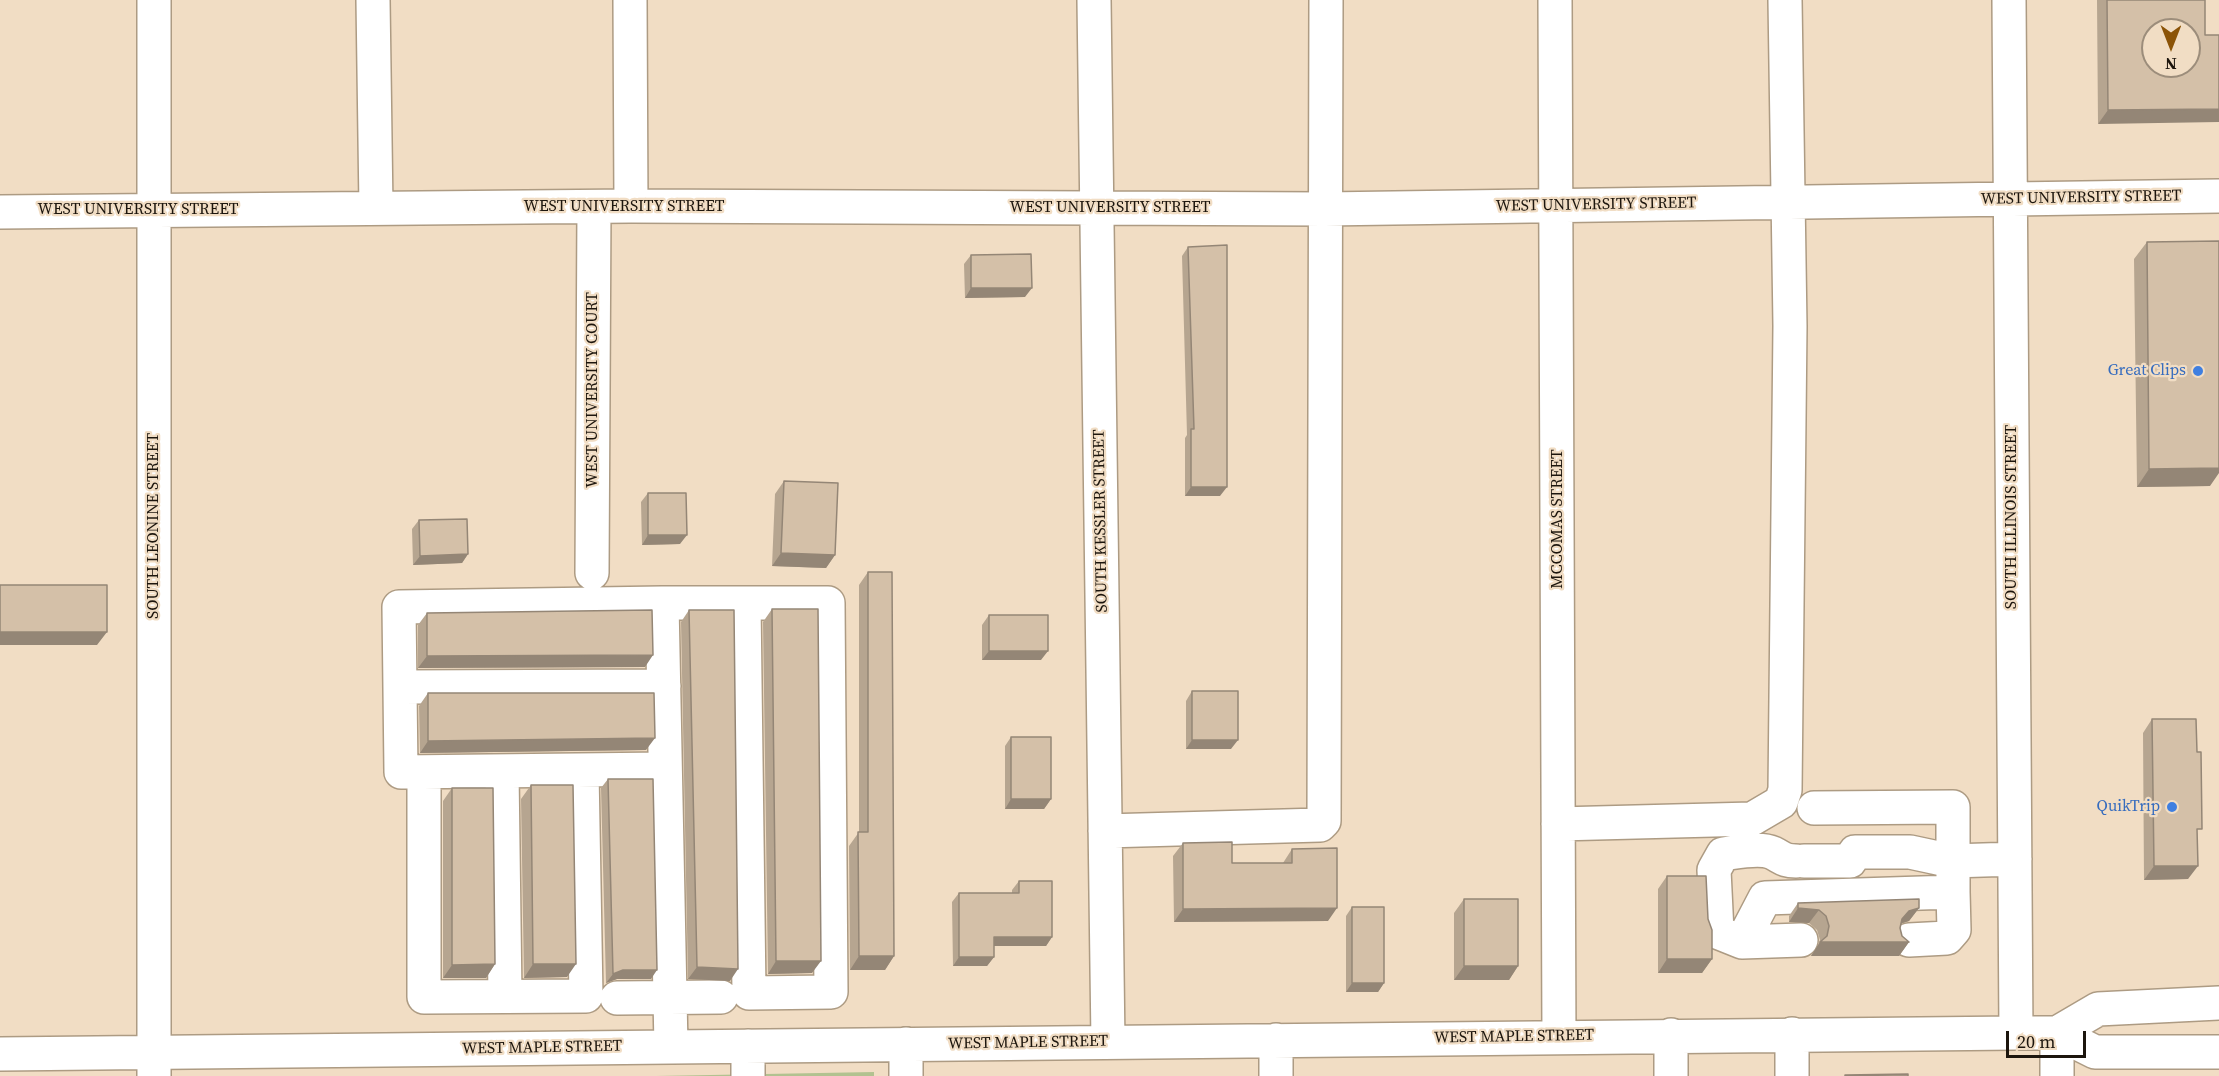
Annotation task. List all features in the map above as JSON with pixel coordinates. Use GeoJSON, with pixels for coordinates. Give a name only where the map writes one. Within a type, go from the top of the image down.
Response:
{"type":"FeatureCollection","features":[{"type":"Feature","properties":{"kind":"street","name":"SOUTH LEONINE STREET"},"geometry":{"type":"LineString","coordinates":[[154,0],[154,1064]]}},
{"type":"Feature","properties":{"kind":"street"},"geometry":{"type":"LineString","coordinates":[[373,0],[376,208]]}},
{"type":"Feature","properties":{"kind":"street"},"geometry":{"type":"LineString","coordinates":[[630,0],[631,206]]}},
{"type":"Feature","properties":{"kind":"street","name":"SOUTH KESSLER STREET"},"geometry":{"type":"LineString","coordinates":[[1094,0],[1108,1042]]}},
{"type":"Feature","properties":{"kind":"street"},"geometry":{"type":"LineString","coordinates":[[1105,831],[1320,825],[1324,821],[1326,0]]}},
{"type":"Feature","properties":{"kind":"street","name":"MCCOMAS STREET"},"geometry":{"type":"LineString","coordinates":[[1555,0],[1558,1037]]}},
{"type":"Feature","properties":{"kind":"street"},"geometry":{"type":"LineString","coordinates":[[1558,824],[1752,819],[1781,802],[1785,790],[1789,572],[1789,202],[1785,0]]}},
{"type":"Feature","properties":{"kind":"street","name":"SOUTH ILLINOIS STREET"},"geometry":{"type":"LineString","coordinates":[[2009,0],[2016,1033]]}},
{"type":"Feature","properties":{"kind":"street","name":"WEST UNIVERSITY STREET"},"geometry":{"type":"LineString","coordinates":[[0,212],[631,206],[1325,209],[2219,196]]}},
{"type":"Feature","properties":{"kind":"street","name":"WEST UNIVERSITY COURT"},"geometry":{"type":"LineString","coordinates":[[592,573],[594,207]]}},
{"type":"Feature","properties":{"kind":"street"},"geometry":{"type":"LineString","coordinates":[[662,603],[671,1047]]}},
{"type":"Feature","properties":{"kind":"street"},"geometry":{"type":"LineString","coordinates":[[665,769],[401,772],[399,607],[662,603],[744,603],[828,603],[831,992],[749,993],[744,603]]}},
{"type":"Feature","properties":{"kind":"street"},"geometry":{"type":"LineString","coordinates":[[400,687],[664,686]]}},
{"type":"Feature","properties":{"kind":"street"},"geometry":{"type":"LineString","coordinates":[[424,772],[424,997],[586,996],[582,770]]}},
{"type":"Feature","properties":{"kind":"street"},"geometry":{"type":"LineString","coordinates":[[502,771],[505,996]]}},
{"type":"Feature","properties":{"kind":"street"},"geometry":{"type":"LineString","coordinates":[[1814,808],[1953,807],[1954,930],[1947,938],[1910,940]]}},
{"type":"Feature","properties":{"kind":"street"},"geometry":{"type":"LineString","coordinates":[[1801,940],[1742,942],[1717,932],[1714,870],[1723,854],[1744,851],[1795,853],[1850,861],[1855,852],[1911,852],[1952,876]]}},
{"type":"Feature","properties":{"kind":"street"},"geometry":{"type":"LineString","coordinates":[[1742,942],[1765,898],[1952,876],[2015,859]]}},
{"type":"Feature","properties":{"kind":"street"},"geometry":{"type":"LineString","coordinates":[[617,998],[721,997]]}},
{"type":"Feature","properties":{"kind":"street"},"geometry":{"type":"LineString","coordinates":[[2057,1076],[2057,1033],[2098,1009],[2219,1003]]}},
{"type":"Feature","properties":{"kind":"street","name":"WEST MAPLE STREET"},"geometry":{"type":"LineString","coordinates":[[0,1054],[154,1064],[458,1062],[671,1047],[748,1061],[906,1060],[1108,1042],[2016,1033],[2057,1033],[2094,1053],[2136,1064],[2219,1052]]}},
{"type":"Feature","properties":{"kind":"street"},"geometry":{"type":"LineString","coordinates":[[1792,1034],[1792,1076]]}},
{"type":"Feature","properties":{"kind":"street"},"geometry":{"type":"LineString","coordinates":[[1671,1035],[1671,1076]]}},
{"type":"Feature","properties":{"kind":"street"},"geometry":{"type":"LineString","coordinates":[[1276,1040],[1276,1076]]}},
{"type":"Feature","properties":{"kind":"green space"},"geometry":{"type":"Polygon","coordinates":[[[874,1072],[874,1076],[656,1076],[874,1072]]]}},
{"type":"Feature","properties":{"kind":"building"},"geometry":{"type":"Polygon","coordinates":[[[2107,0],[2205,0],[2205,35],[2219,35],[2219,109],[2108,110],[2107,0]]]}},
{"type":"Feature","properties":{"kind":"building"},"geometry":{"type":"Polygon","coordinates":[[[2219,241],[2219,468],[2149,469],[2147,242],[2219,241]]]}},
{"type":"Feature","properties":{"kind":"building"},"geometry":{"type":"Polygon","coordinates":[[[1227,245],[1227,487],[1191,487],[1191,429],[1194,429],[1188,247],[1227,245]]]}},
{"type":"Feature","properties":{"kind":"building"},"geometry":{"type":"Polygon","coordinates":[[[1031,254],[1032,288],[971,288],[971,255],[1031,254]]]}},
{"type":"Feature","properties":{"kind":"building"},"geometry":{"type":"Polygon","coordinates":[[[784,481],[838,483],[835,555],[781,553],[784,481]]]}},
{"type":"Feature","properties":{"kind":"building"},"geometry":{"type":"Polygon","coordinates":[[[648,493],[686,493],[687,535],[648,535],[648,493]]]}},
{"type":"Feature","properties":{"kind":"building"},"geometry":{"type":"Polygon","coordinates":[[[467,519],[468,554],[420,556],[419,520],[467,519]]]}},
{"type":"Feature","properties":{"kind":"building"},"geometry":{"type":"Polygon","coordinates":[[[868,572],[892,572],[894,956],[859,956],[858,832],[868,832],[868,572]]]}},
{"type":"Feature","properties":{"kind":"building"},"geometry":{"type":"Polygon","coordinates":[[[0,585],[107,585],[107,632],[0,632],[0,585]]]}},
{"type":"Feature","properties":{"kind":"building"},"geometry":{"type":"Polygon","coordinates":[[[772,609],[818,609],[821,961],[776,961],[772,609]]]}},
{"type":"Feature","properties":{"kind":"building"},"geometry":{"type":"Polygon","coordinates":[[[652,610],[653,655],[427,656],[427,613],[652,610]]]}},
{"type":"Feature","properties":{"kind":"building"},"geometry":{"type":"Polygon","coordinates":[[[689,610],[734,610],[738,969],[697,967],[689,610]]]}},
{"type":"Feature","properties":{"kind":"building"},"geometry":{"type":"Polygon","coordinates":[[[989,615],[1048,615],[1048,651],[989,651],[989,615]]]}},
{"type":"Feature","properties":{"kind":"building"},"geometry":{"type":"Polygon","coordinates":[[[1192,691],[1238,691],[1238,740],[1192,740],[1192,691]]]}},
{"type":"Feature","properties":{"kind":"building"},"geometry":{"type":"Polygon","coordinates":[[[428,693],[654,693],[655,738],[428,741],[428,693]]]}},
{"type":"Feature","properties":{"kind":"building"},"geometry":{"type":"Polygon","coordinates":[[[2152,719],[2196,719],[2197,752],[2201,752],[2202,829],[2197,829],[2198,866],[2154,866],[2152,719]]]}},
{"type":"Feature","properties":{"kind":"building"},"geometry":{"type":"Polygon","coordinates":[[[1011,737],[1051,737],[1051,799],[1011,799],[1011,737]]]}},
{"type":"Feature","properties":{"kind":"building"},"geometry":{"type":"Polygon","coordinates":[[[608,779],[653,779],[657,970],[623,970],[613,974],[608,779]]]}},
{"type":"Feature","properties":{"kind":"building"},"geometry":{"type":"Polygon","coordinates":[[[531,785],[573,785],[576,964],[533,964],[531,785]]]}},
{"type":"Feature","properties":{"kind":"building"},"geometry":{"type":"Polygon","coordinates":[[[452,788],[493,788],[495,964],[452,965],[452,788]]]}},
{"type":"Feature","properties":{"kind":"building"},"geometry":{"type":"Polygon","coordinates":[[[1232,842],[1232,863],[1292,863],[1292,849],[1337,848],[1337,908],[1183,909],[1183,843],[1232,842]]]}},
{"type":"Feature","properties":{"kind":"building"},"geometry":{"type":"Polygon","coordinates":[[[1667,876],[1706,876],[1708,919],[1712,930],[1712,959],[1667,959],[1667,876]]]}},
{"type":"Feature","properties":{"kind":"building"},"geometry":{"type":"Polygon","coordinates":[[[1019,881],[1052,881],[1052,937],[994,937],[994,957],[959,957],[959,893],[1019,893],[1019,881]]]}},
{"type":"Feature","properties":{"kind":"building"},"geometry":{"type":"Polygon","coordinates":[[[1464,899],[1518,899],[1518,966],[1464,966],[1464,899]]]}},
{"type":"Feature","properties":{"kind":"building"},"geometry":{"type":"Polygon","coordinates":[[[1919,899],[1919,908],[1909,911],[1902,919],[1900,928],[1902,936],[1909,942],[1820,942],[1827,936],[1829,926],[1826,916],[1819,910],[1798,908],[1798,903],[1919,899]]]}},
{"type":"Feature","properties":{"kind":"building"},"geometry":{"type":"Polygon","coordinates":[[[1352,907],[1384,907],[1384,983],[1352,983],[1352,907]]]}},
{"type":"Feature","properties":{"kind":"building"},"geometry":{"type":"Polygon","coordinates":[[[1908,1074],[1908,1076],[1845,1076],[1845,1075],[1908,1074]]]}},
{"type":"Feature","properties":{"kind":"place","name":"Great Clips"},"geometry":{"type":"Point","coordinates":[2198,371]}},
{"type":"Feature","properties":{"kind":"place","name":"QuikTrip"},"geometry":{"type":"Point","coordinates":[2172,807]}}]}
